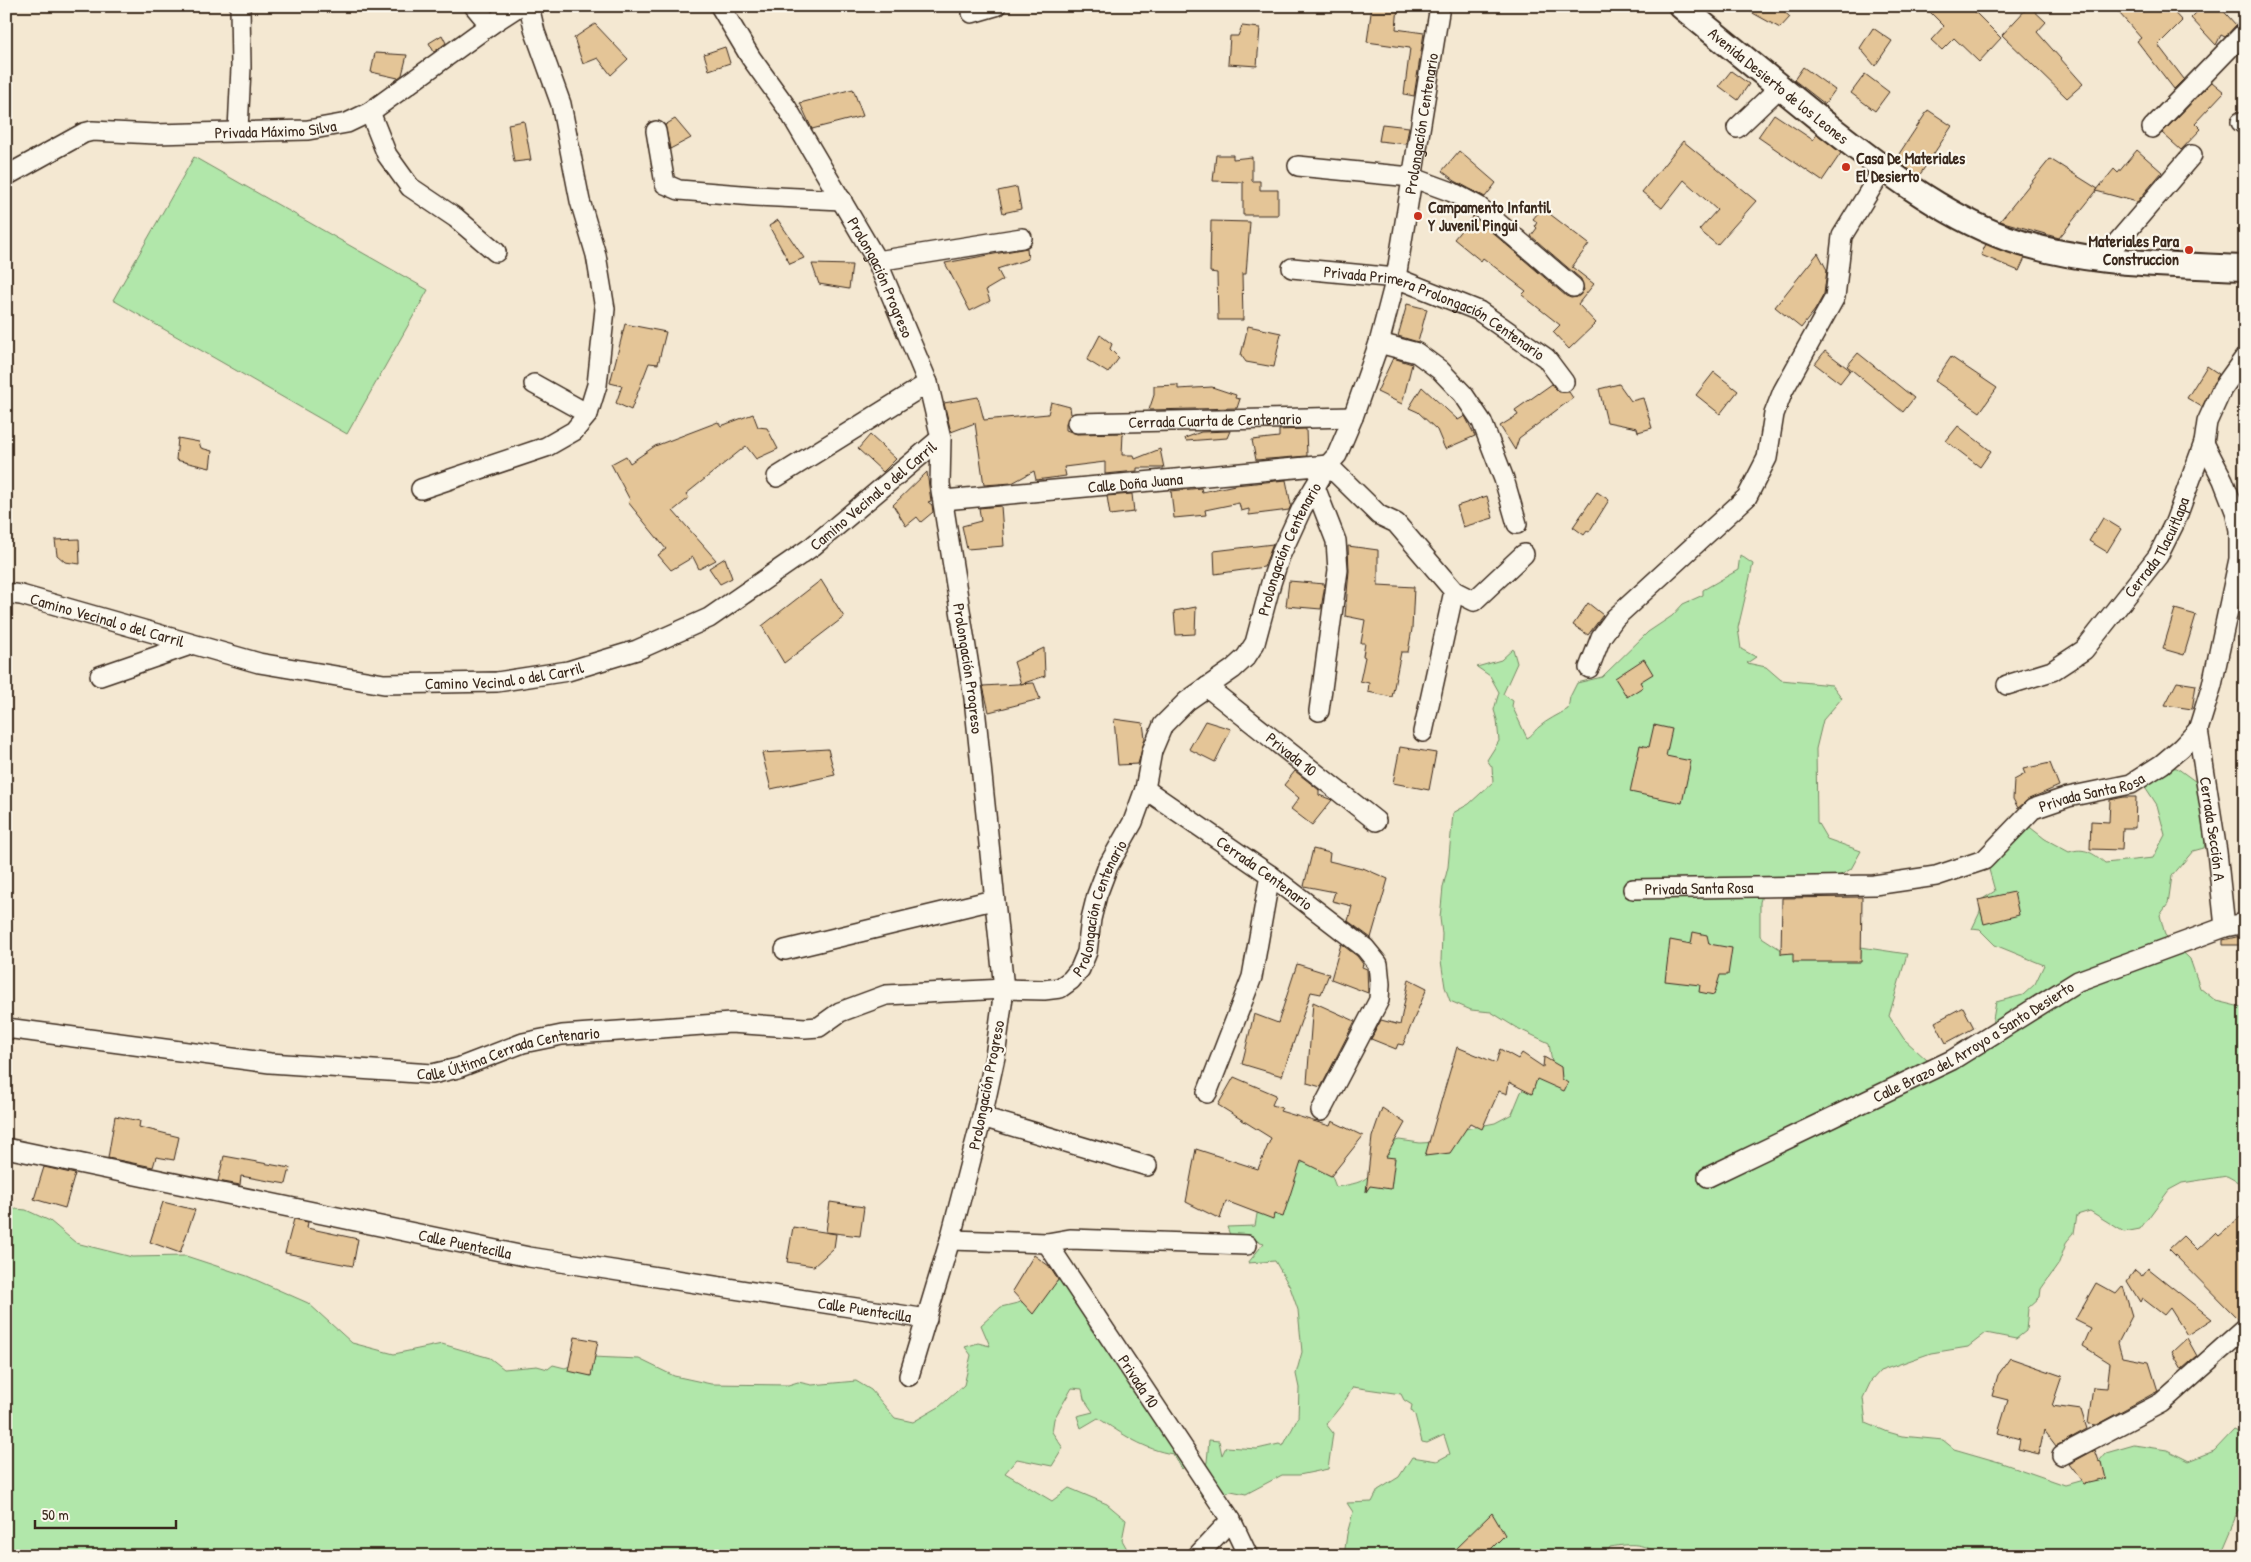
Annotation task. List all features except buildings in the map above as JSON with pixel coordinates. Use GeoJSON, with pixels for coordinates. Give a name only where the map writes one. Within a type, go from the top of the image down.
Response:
{"type":"FeatureCollection","features":[{"type":"Feature","properties":{"kind":"street"},"geometry":{"type":"LineString","coordinates":[[238,130],[241,68],[240,6]]}},
{"type":"Feature","properties":{"kind":"street"},"geometry":{"type":"LineString","coordinates":[[474,6],[490,24]]}},
{"type":"Feature","properties":{"kind":"street","name":"Privada Máximo Silva"},"geometry":{"type":"LineString","coordinates":[[6,176],[84,133],[92,131],[155,134],[238,130],[308,130],[346,123],[370,112],[490,24],[519,6]]}},
{"type":"Feature","properties":{"kind":"street"},"geometry":{"type":"LineString","coordinates":[[421,489],[546,447],[574,431],[588,414],[596,385],[605,310],[596,255],[580,201],[561,104],[535,32],[529,6]]}},
{"type":"Feature","properties":{"kind":"street","name":"Prolongación Progreso"},"geometry":{"type":"LineString","coordinates":[[720,6],[786,108],[877,261],[928,383],[941,438],[940,484],[974,698],[993,900],[1004,989],[995,1057],[982,1117],[950,1240],[909,1376]]}},
{"type":"Feature","properties":{"kind":"street"},"geometry":{"type":"LineString","coordinates":[[972,13],[996,6]]}},
{"type":"Feature","properties":{"kind":"street","name":"Prolongación Centenario"},"geometry":{"type":"LineString","coordinates":[[1004,989],[1044,990],[1060,988],[1071,980],[1080,969],[1087,952],[1091,919],[1097,896],[1108,866],[1133,822],[1145,789],[1152,751],[1163,725],[1187,701],[1246,657],[1255,643],[1280,556],[1302,508],[1328,465],[1337,455],[1353,417],[1379,343],[1396,278],[1440,6]]}},
{"type":"Feature","properties":{"kind":"street","name":"Avenida Desierto de los Leones"},"geometry":{"type":"LineString","coordinates":[[1681,6],[1883,169],[1973,224],[2006,238],[2050,250],[2104,260],[2245,268]]}},
{"type":"Feature","properties":{"kind":"street"},"geometry":{"type":"LineString","coordinates":[[2152,128],[2245,32]]}},
{"type":"Feature","properties":{"kind":"street"},"geometry":{"type":"LineString","coordinates":[[1736,128],[1780,87]]}},
{"type":"Feature","properties":{"kind":"street"},"geometry":{"type":"LineString","coordinates":[[370,112],[387,155],[410,187],[456,218],[496,252]]}},
{"type":"Feature","properties":{"kind":"street"},"geometry":{"type":"LineString","coordinates":[[656,132],[665,184],[679,190],[842,200]]}},
{"type":"Feature","properties":{"kind":"street"},"geometry":{"type":"LineString","coordinates":[[2104,260],[2108,252],[2192,155]]}},
{"type":"Feature","properties":{"kind":"street"},"geometry":{"type":"LineString","coordinates":[[1298,166],[1411,177],[1452,192],[1478,206],[1573,287]]}},
{"type":"Feature","properties":{"kind":"street"},"geometry":{"type":"LineString","coordinates":[[1589,668],[1601,637],[1616,618],[1747,497],[1767,458],[1774,414],[1783,391],[1835,297],[1842,236],[1883,169]]}},
{"type":"Feature","properties":{"kind":"street"},"geometry":{"type":"LineString","coordinates":[[877,261],[1022,238]]}},
{"type":"Feature","properties":{"kind":"street","name":"Privada Primera Prolongación Centenario"},"geometry":{"type":"LineString","coordinates":[[1292,268],[1396,278],[1479,311],[1546,358],[1564,382]]}},
{"type":"Feature","properties":{"kind":"street"},"geometry":{"type":"LineString","coordinates":[[1379,343],[1417,354],[1440,370],[1463,394],[1482,422],[1504,479],[1517,524]]}},
{"type":"Feature","properties":{"kind":"street","name":"Cerrada Tlacuitlapa"},"geometry":{"type":"LineString","coordinates":[[2007,686],[2052,671],[2084,650],[2158,556],[2175,522],[2204,443],[2207,422],[2222,389],[2245,357]]}},
{"type":"Feature","properties":{"kind":"street"},"geometry":{"type":"LineString","coordinates":[[777,477],[928,383]]}},
{"type":"Feature","properties":{"kind":"street"},"geometry":{"type":"LineString","coordinates":[[534,384],[588,414]]}},
{"type":"Feature","properties":{"kind":"street","name":"Cerrada Cuarta de Centenario"},"geometry":{"type":"LineString","coordinates":[[1076,423],[1353,417]]}},
{"type":"Feature","properties":{"kind":"street","name":"Camino Vecinal o del Carril"},"geometry":{"type":"LineString","coordinates":[[6,593],[21,595],[190,645],[259,663],[384,684],[497,682],[568,670],[637,650],[709,618],[813,546],[941,438]]}},
{"type":"Feature","properties":{"kind":"street","name":"Privada Santa Rosa"},"geometry":{"type":"LineString","coordinates":[[1633,889],[1874,885],[1936,876],[1984,860],[2033,809],[2068,797],[2131,784],[2162,764],[2182,748],[2198,730],[2212,685],[2239,559],[2239,530],[2235,511],[2223,480],[2204,443]]}},
{"type":"Feature","properties":{"kind":"street"},"geometry":{"type":"LineString","coordinates":[[1328,465],[1379,515],[1396,524],[1454,591],[1474,601],[1524,554]]}},
{"type":"Feature","properties":{"kind":"street","name":"Calle Doña Juana"},"geometry":{"type":"LineString","coordinates":[[944,500],[1328,465]]}},
{"type":"Feature","properties":{"kind":"street"},"geometry":{"type":"LineString","coordinates":[[1315,486],[1336,541],[1338,570],[1319,711]]}},
{"type":"Feature","properties":{"kind":"street"},"geometry":{"type":"LineString","coordinates":[[1423,732],[1454,591]]}},
{"type":"Feature","properties":{"kind":"street"},"geometry":{"type":"LineString","coordinates":[[100,676],[190,645]]}},
{"type":"Feature","properties":{"kind":"street","name":"Privada 10"},"geometry":{"type":"LineString","coordinates":[[1206,687],[1376,821]]}},
{"type":"Feature","properties":{"kind":"street","name":"Cerrada Sección A"},"geometry":{"type":"LineString","coordinates":[[2198,730],[2217,852],[2225,927]]}},
{"type":"Feature","properties":{"kind":"street","name":"Cerrada Centenario"},"geometry":{"type":"LineString","coordinates":[[1145,789],[1270,875],[1365,948],[1378,964],[1379,1000],[1321,1111]]}},
{"type":"Feature","properties":{"kind":"street"},"geometry":{"type":"LineString","coordinates":[[1207,1092],[1252,977],[1270,875]]}},
{"type":"Feature","properties":{"kind":"street"},"geometry":{"type":"LineString","coordinates":[[785,950],[993,900]]}},
{"type":"Feature","properties":{"kind":"street","name":"Calle Brazo del Arroyo a Santo Desierto"},"geometry":{"type":"LineString","coordinates":[[1708,1177],[1952,1060],[2078,981],[2225,927],[2245,923]]}},
{"type":"Feature","properties":{"kind":"street","name":"Calle Última Cerrada Centenario"},"geometry":{"type":"LineString","coordinates":[[6,1028],[270,1063],[432,1074],[458,1068],[523,1043],[562,1035],[731,1023],[804,1028],[819,1027],[840,1012],[886,995],[1004,989]]}},
{"type":"Feature","properties":{"kind":"street"},"geometry":{"type":"LineString","coordinates":[[982,1117],[1147,1166]]}},
{"type":"Feature","properties":{"kind":"street","name":"Calle Puentecilla"},"geometry":{"type":"LineString","coordinates":[[6,1148],[529,1257],[927,1319]]}},
{"type":"Feature","properties":{"kind":"street"},"geometry":{"type":"LineString","coordinates":[[950,1240],[1047,1243],[1070,1239],[1247,1245]]}},
{"type":"Feature","properties":{"kind":"street","name":"Privada 10"},"geometry":{"type":"LineString","coordinates":[[1047,1243],[1231,1520],[1248,1556]]}},
{"type":"Feature","properties":{"kind":"street"},"geometry":{"type":"LineString","coordinates":[[2062,1455],[2161,1403],[2245,1328]]}},
{"type":"Feature","properties":{"kind":"street"},"geometry":{"type":"LineString","coordinates":[[1197,1556],[1231,1520]]}},
{"type":"Feature","properties":{"kind":"green space"},"geometry":{"type":"Polygon","coordinates":[[[194,157],[428,290],[347,434],[113,300],[194,157]]]}},
{"type":"Feature","properties":{"kind":"green space"},"geometry":{"type":"Polygon","coordinates":[[[1740,555],[1753,564],[1738,628],[1741,649],[1756,657],[1747,663],[1766,667],[1781,680],[1832,685],[1842,698],[1823,720],[1816,749],[1817,822],[1827,839],[1861,851],[1851,869],[1839,876],[1832,887],[1803,884],[1799,877],[1786,879],[1762,895],[1760,902],[1760,936],[1780,949],[1797,950],[1841,944],[1907,954],[1889,1016],[1904,1039],[1927,1060],[1952,1059],[1992,1025],[1996,1002],[2023,995],[2035,984],[2044,965],[1995,945],[1980,930],[1972,929],[1980,912],[1981,900],[1995,891],[1988,866],[2002,827],[2022,821],[2045,839],[2069,852],[2080,850],[2088,852],[2097,856],[2105,863],[2153,858],[2165,835],[2157,805],[2144,785],[2161,766],[2177,768],[2214,795],[2204,848],[2193,851],[2172,876],[2168,904],[2160,915],[2165,935],[2190,959],[2200,988],[2216,1001],[2245,1008],[2245,1186],[2227,1176],[2182,1183],[2169,1190],[2140,1229],[2124,1232],[2090,1211],[2077,1215],[2074,1233],[2067,1241],[2058,1265],[2041,1289],[2040,1297],[2028,1308],[2026,1331],[2016,1339],[1986,1333],[1968,1347],[1931,1353],[1880,1371],[1871,1381],[1863,1398],[1866,1423],[1902,1436],[1943,1440],[1954,1449],[1999,1462],[2065,1485],[2083,1480],[2106,1453],[2134,1445],[2167,1450],[2189,1461],[2214,1451],[2234,1430],[2245,1435],[2245,1508],[2242,1508],[2236,1516],[2219,1556],[1663,1556],[1643,1546],[1626,1545],[1610,1547],[1605,1556],[1344,1556],[1353,1512],[1347,1503],[1372,1502],[1378,1490],[1399,1477],[1412,1457],[1437,1461],[1450,1454],[1444,1435],[1427,1443],[1422,1442],[1415,1415],[1411,1410],[1412,1405],[1404,1400],[1401,1394],[1353,1387],[1344,1402],[1326,1424],[1333,1433],[1328,1469],[1299,1475],[1282,1475],[1246,1494],[1231,1491],[1215,1497],[1201,1496],[1197,1485],[1207,1462],[1209,1440],[1219,1441],[1222,1455],[1226,1447],[1257,1449],[1279,1444],[1283,1446],[1298,1418],[1299,1388],[1296,1374],[1302,1352],[1298,1310],[1290,1287],[1275,1261],[1248,1263],[1264,1243],[1247,1238],[1233,1243],[1227,1227],[1255,1226],[1258,1208],[1292,1166],[1324,1156],[1336,1187],[1348,1185],[1368,1177],[1381,1146],[1399,1140],[1420,1143],[1439,1142],[1465,1129],[1495,1123],[1512,1114],[1521,1092],[1552,1063],[1549,1043],[1515,1027],[1491,1012],[1471,1010],[1450,1001],[1445,987],[1441,961],[1442,934],[1440,918],[1443,887],[1448,867],[1453,813],[1469,804],[1493,782],[1492,767],[1487,760],[1499,741],[1494,710],[1499,692],[1490,676],[1477,667],[1501,660],[1513,649],[1517,663],[1503,694],[1513,701],[1512,706],[1527,738],[1537,728],[1568,709],[1570,697],[1577,683],[1602,677],[1648,632],[1672,616],[1683,604],[1703,595],[1703,590],[1738,570],[1740,555]]]}},
{"type":"Feature","properties":{"kind":"green space"},"geometry":{"type":"Polygon","coordinates":[[[6,1208],[26,1210],[50,1221],[76,1243],[132,1257],[186,1256],[247,1276],[308,1303],[352,1343],[394,1354],[442,1344],[490,1358],[504,1369],[537,1366],[548,1369],[553,1365],[565,1368],[592,1357],[639,1359],[674,1376],[711,1384],[788,1385],[798,1382],[812,1385],[856,1381],[871,1390],[895,1418],[913,1422],[939,1407],[964,1385],[971,1355],[965,1347],[978,1343],[990,1346],[981,1325],[1001,1307],[1034,1299],[1067,1274],[1089,1303],[1090,1328],[1195,1457],[1182,1469],[1173,1454],[1143,1445],[1098,1418],[1081,1428],[1077,1416],[1093,1412],[1084,1399],[1082,1389],[1072,1388],[1054,1419],[1052,1432],[1063,1448],[1052,1466],[1017,1459],[1005,1473],[1052,1501],[1069,1488],[1107,1504],[1126,1520],[1122,1540],[1131,1556],[6,1556],[6,1208]]]}},
{"type":"Feature","properties":{"kind":"place","name":"Casa De Materiales El Desierto"},"geometry":{"type":"Point","coordinates":[1846,167]}},
{"type":"Feature","properties":{"kind":"place","name":"Campamento Infantil Y Juvenil Pingui"},"geometry":{"type":"Point","coordinates":[1418,216]}},
{"type":"Feature","properties":{"kind":"place","name":"Materiales Para Construccion"},"geometry":{"type":"Point","coordinates":[2189,250]}}]}
